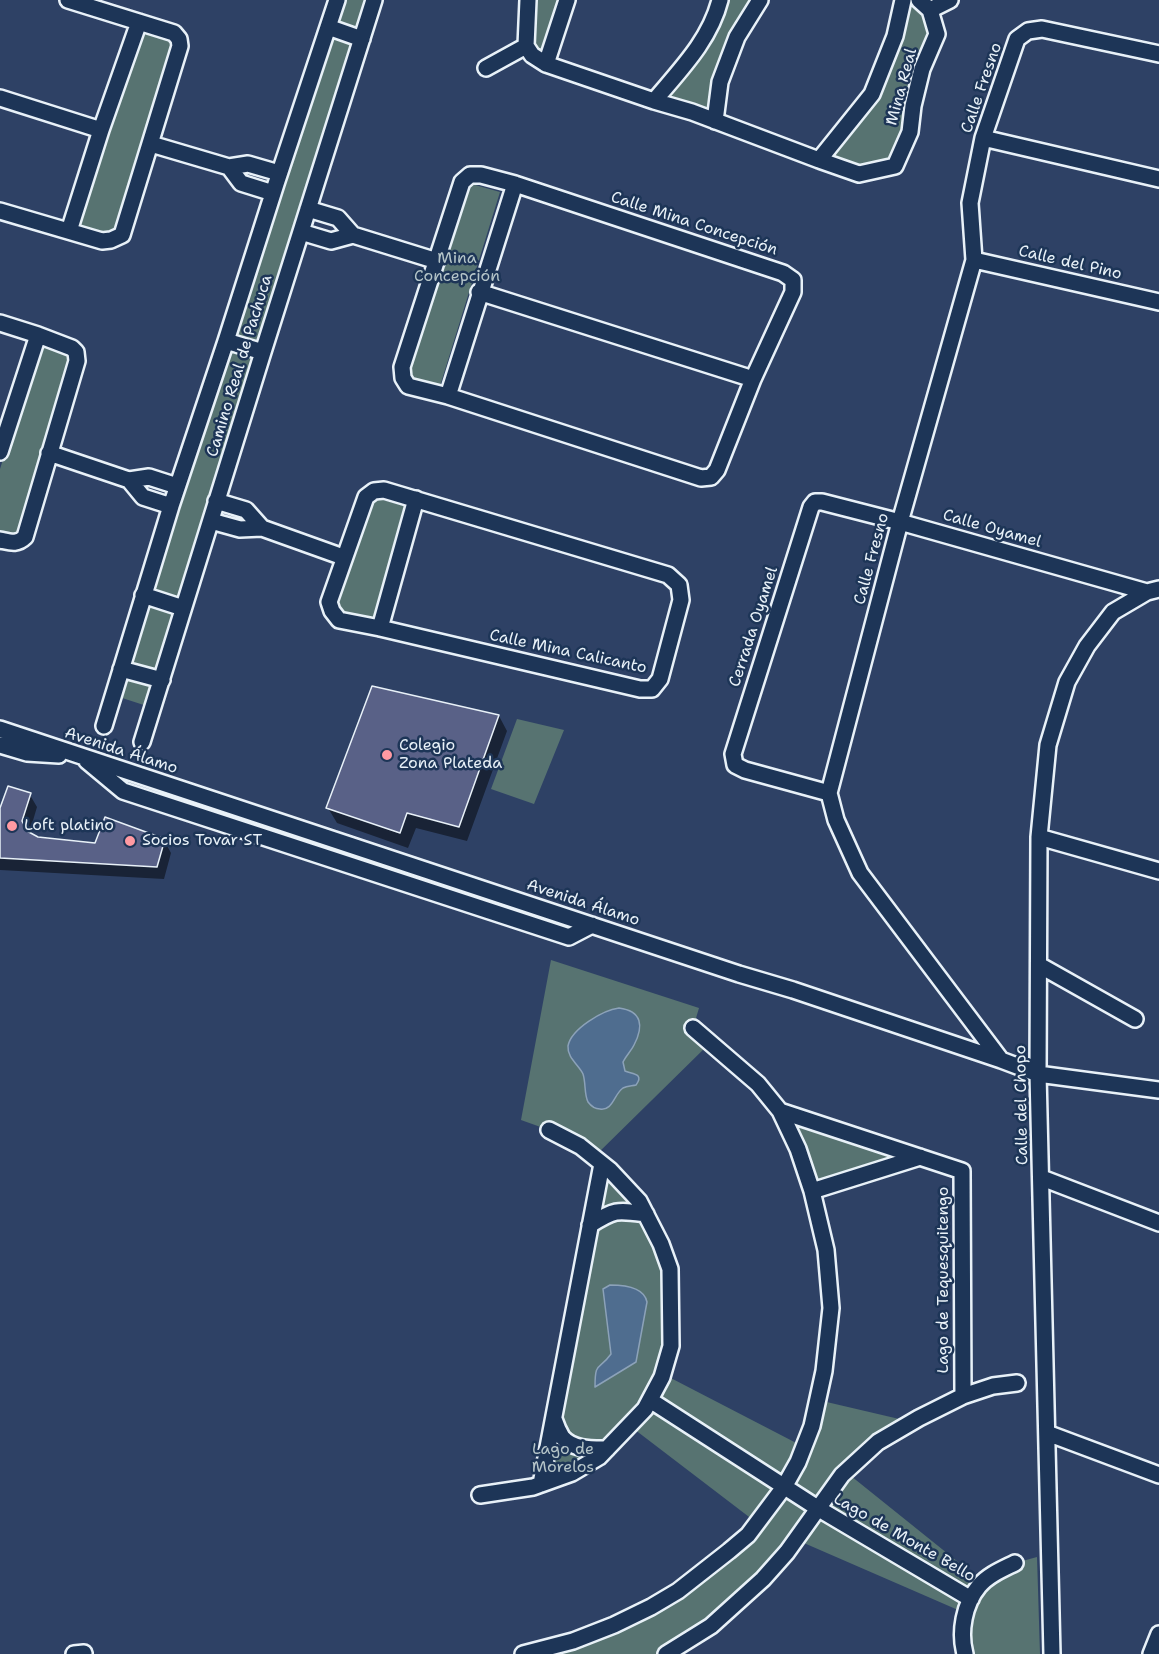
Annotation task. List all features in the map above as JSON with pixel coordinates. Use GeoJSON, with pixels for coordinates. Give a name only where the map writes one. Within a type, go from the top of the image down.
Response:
{"type":"FeatureCollection","features":[{"type":"Feature","properties":{"kind":"street"},"geometry":{"type":"LineString","coordinates":[[0,211],[102,241],[122,235],[180,46],[179,39],[174,33],[69,0]]}},
{"type":"Feature","properties":{"kind":"street","name":"Camino Real de Pachuca"},"geometry":{"type":"LineString","coordinates":[[104,726],[177,486],[337,0]]}},
{"type":"Feature","properties":{"kind":"street","name":"Camino Real de Pachuca"},"geometry":{"type":"LineString","coordinates":[[142,742],[374,0]]}},
{"type":"Feature","properties":{"kind":"street"},"geometry":{"type":"LineString","coordinates":[[486,68],[526,46],[528,0]]}},
{"type":"Feature","properties":{"kind":"street"},"geometry":{"type":"LineString","coordinates":[[546,64],[567,0]]}},
{"type":"Feature","properties":{"kind":"street"},"geometry":{"type":"LineString","coordinates":[[654,101],[696,52],[717,13],[720,0]]}},
{"type":"Feature","properties":{"kind":"street"},"geometry":{"type":"LineString","coordinates":[[715,121],[720,81],[736,37],[760,0]]}},
{"type":"Feature","properties":{"kind":"street","name":"Mina Real"},"geometry":{"type":"LineString","coordinates":[[819,160],[872,94],[895,36],[903,0]]}},
{"type":"Feature","properties":{"kind":"street","name":"Mina Real"},"geometry":{"type":"LineString","coordinates":[[526,46],[532,55],[546,64],[692,112],[859,174],[895,166],[910,132],[913,106],[922,69],[937,34],[924,5],[950,0]]}},
{"type":"Feature","properties":{"kind":"street"},"geometry":{"type":"LineString","coordinates":[[69,231],[139,22]]}},
{"type":"Feature","properties":{"kind":"street"},"geometry":{"type":"LineString","coordinates":[[328,27],[362,39]]}},
{"type":"Feature","properties":{"kind":"street","name":"Calle Fresno"},"geometry":{"type":"LineString","coordinates":[[829,794],[900,522],[974,260],[970,203],[983,138],[1017,39],[1028,31],[1042,29],[1159,54]]}},
{"type":"Feature","properties":{"kind":"street"},"geometry":{"type":"LineString","coordinates":[[0,98],[101,130]]}},
{"type":"Feature","properties":{"kind":"street"},"geometry":{"type":"LineString","coordinates":[[983,138],[1159,179]]}},
{"type":"Feature","properties":{"kind":"street"},"geometry":{"type":"LineString","coordinates":[[151,144],[229,167],[248,164],[279,173]]}},
{"type":"Feature","properties":{"kind":"street"},"geometry":{"type":"LineString","coordinates":[[229,167],[241,183],[273,193]]}},
{"type":"Feature","properties":{"kind":"street","name":"Calle Mina Concepción"},"geometry":{"type":"LineString","coordinates":[[470,175],[481,175],[515,184],[783,273],[793,280],[793,292],[753,379],[717,471],[711,477],[701,478],[448,396],[408,386],[403,378],[402,367],[462,182],[470,175]]}},
{"type":"Feature","properties":{"kind":"street"},"geometry":{"type":"LineString","coordinates":[[448,396],[515,184]]}},
{"type":"Feature","properties":{"kind":"street"},"geometry":{"type":"LineString","coordinates":[[308,209],[339,218],[353,235]]}},
{"type":"Feature","properties":{"kind":"street"},"geometry":{"type":"LineString","coordinates":[[301,232],[331,241],[353,235],[437,261]]}},
{"type":"Feature","properties":{"kind":"street","name":"Calle del Pino"},"geometry":{"type":"LineString","coordinates":[[974,260],[1159,302]]}},
{"type":"Feature","properties":{"kind":"street"},"geometry":{"type":"LineString","coordinates":[[479,292],[753,379]]}},
{"type":"Feature","properties":{"kind":"street"},"geometry":{"type":"LineString","coordinates":[[0,323],[38,334],[72,348],[76,352],[77,361],[25,537],[15,543],[0,540]]}},
{"type":"Feature","properties":{"kind":"street"},"geometry":{"type":"LineString","coordinates":[[1,442],[38,334]]}},
{"type":"Feature","properties":{"kind":"street"},"geometry":{"type":"LineString","coordinates":[[226,341],[263,352]]}},
{"type":"Feature","properties":{"kind":"street"},"geometry":{"type":"LineString","coordinates":[[49,453],[129,480],[149,477],[177,486]]}},
{"type":"Feature","properties":{"kind":"street"},"geometry":{"type":"LineString","coordinates":[[129,480],[143,496],[171,506]]}},
{"type":"Feature","properties":{"kind":"street","name":"Calle Mina Calicanto"},"geometry":{"type":"LineString","coordinates":[[384,490],[416,500],[668,575],[679,585],[681,600],[660,679],[652,688],[640,689],[339,620],[328,602],[366,496],[374,491],[384,490]]}},
{"type":"Feature","properties":{"kind":"street"},"geometry":{"type":"LineString","coordinates":[[380,628],[416,500]]}},
{"type":"Feature","properties":{"kind":"street"},"geometry":{"type":"LineString","coordinates":[[216,501],[246,510],[262,528]]}},
{"type":"Feature","properties":{"kind":"street","name":"Calle Oyamel"},"geometry":{"type":"LineString","coordinates":[[815,502],[900,522],[1153,591]]}},
{"type":"Feature","properties":{"kind":"street","name":"Cerrada Oyamel"},"geometry":{"type":"LineString","coordinates":[[815,502],[811,507],[733,754],[735,765],[745,770],[829,794]]}},
{"type":"Feature","properties":{"kind":"street"},"geometry":{"type":"LineString","coordinates":[[210,521],[240,529],[262,528],[344,557]]}},
{"type":"Feature","properties":{"kind":"street","name":"Calle del Chopo"},"geometry":{"type":"LineString","coordinates":[[1052,1654],[1038,1074],[1039,837],[1048,745],[1067,682],[1087,646],[1113,612],[1153,591]]}},
{"type":"Feature","properties":{"kind":"street"},"geometry":{"type":"LineString","coordinates":[[143,596],[183,608]]}},
{"type":"Feature","properties":{"kind":"street"},"geometry":{"type":"LineString","coordinates":[[121,669],[162,680]]}},
{"type":"Feature","properties":{"kind":"street","name":"Avenida Álamo"},"geometry":{"type":"LineString","coordinates":[[0,729],[1038,1074],[1159,1090]]}},
{"type":"Feature","properties":{"kind":"street"},"geometry":{"type":"LineString","coordinates":[[0,745],[27,753],[80,756]]}},
{"type":"Feature","properties":{"kind":"street"},"geometry":{"type":"LineString","coordinates":[[829,794],[836,820],[860,873],[1001,1060]]}},
{"type":"Feature","properties":{"kind":"street"},"geometry":{"type":"LineString","coordinates":[[1039,837],[1159,871]]}},
{"type":"Feature","properties":{"kind":"street"},"geometry":{"type":"LineString","coordinates":[[1039,965],[1135,1019]]}},
{"type":"Feature","properties":{"kind":"street"},"geometry":{"type":"LineString","coordinates":[[524,1654],[573,1641],[651,1607],[678,1591],[729,1551],[748,1535],[784,1487],[798,1462],[812,1426],[825,1371],[831,1308],[826,1250],[812,1191],[798,1149],[780,1112],[758,1084],[693,1028]]}},
{"type":"Feature","properties":{"kind":"street","name":"Lago de Tequesquitengo"},"geometry":{"type":"LineString","coordinates":[[780,1112],[962,1171],[963,1396]]}},
{"type":"Feature","properties":{"kind":"street"},"geometry":{"type":"LineString","coordinates":[[480,1495],[533,1487],[572,1473],[599,1457],[645,1409],[662,1377],[671,1346],[670,1269],[661,1244],[639,1201],[610,1170],[580,1146],[549,1130]]}},
{"type":"Feature","properties":{"kind":"street"},"geometry":{"type":"LineString","coordinates":[[812,1191],[920,1157]]}},
{"type":"Feature","properties":{"kind":"street"},"geometry":{"type":"LineString","coordinates":[[542,1484],[602,1164]]}},
{"type":"Feature","properties":{"kind":"street"},"geometry":{"type":"LineString","coordinates":[[1042,1178],[1159,1223]]}},
{"type":"Feature","properties":{"kind":"street"},"geometry":{"type":"LineString","coordinates":[[590,1225],[612,1212],[646,1214]]}},
{"type":"Feature","properties":{"kind":"street","name":"Lago de Tequesquitengo"},"geometry":{"type":"LineString","coordinates":[[666,1654],[711,1626],[741,1600],[787,1552],[842,1475],[878,1442],[963,1396],[993,1386],[1017,1383]]}},
{"type":"Feature","properties":{"kind":"street"},"geometry":{"type":"LineString","coordinates":[[650,1400],[784,1487]]}},
{"type":"Feature","properties":{"kind":"street"},"geometry":{"type":"LineString","coordinates":[[554,1419],[563,1438],[574,1446],[585,1449],[607,1449]]}},
{"type":"Feature","properties":{"kind":"street"},"geometry":{"type":"LineString","coordinates":[[1047,1433],[1159,1475]]}},
{"type":"Feature","properties":{"kind":"street","name":"Lago de Monte Bello"},"geometry":{"type":"LineString","coordinates":[[784,1487],[971,1599]]}},
{"type":"Feature","properties":{"kind":"street","name":"Lago de Monte Bello"},"geometry":{"type":"LineString","coordinates":[[964,1654],[963,1622],[971,1599],[979,1586],[995,1572],[1015,1563]]}},
{"type":"Feature","properties":{"kind":"street"},"geometry":{"type":"LineString","coordinates":[[1151,1654],[1159,1634]]}},
{"type":"Feature","properties":{"kind":"green space"},"geometry":{"type":"Polygon","coordinates":[[[337,0],[374,0],[153,708],[113,695],[337,0]]]}},
{"type":"Feature","properties":{"kind":"green space"},"geometry":{"type":"Polygon","coordinates":[[[529,0],[567,0],[545,61],[529,48],[529,0]]]}},
{"type":"Feature","properties":{"kind":"green space"},"geometry":{"type":"Polygon","coordinates":[[[720,0],[760,0],[737,37],[715,121],[654,101],[720,0]]]}},
{"type":"Feature","properties":{"kind":"green space"},"geometry":{"type":"Polygon","coordinates":[[[903,0],[919,0],[937,34],[895,166],[859,174],[819,160],[872,94],[903,0]]]}},
{"type":"Feature","properties":{"kind":"green space"},"geometry":{"type":"Polygon","coordinates":[[[141,31],[174,42],[111,239],[77,227],[141,31]]]}},
{"type":"Feature","properties":{"kind":"green space","name":"Mina Concepción"},"geometry":{"type":"Polygon","coordinates":[[[468,183],[500,192],[440,386],[406,377],[468,183]]]}},
{"type":"Feature","properties":{"kind":"green space"},"geometry":{"type":"Polygon","coordinates":[[[40,342],[74,356],[18,537],[0,532],[0,469],[40,342]]]}},
{"type":"Feature","properties":{"kind":"green space"},"geometry":{"type":"Polygon","coordinates":[[[370,496],[404,506],[372,622],[334,610],[370,496]]]}},
{"type":"Feature","properties":{"kind":"green space"},"geometry":{"type":"Polygon","coordinates":[[[517,719],[564,730],[534,804],[491,789],[517,719]]]}},
{"type":"Feature","properties":{"kind":"green space"},"geometry":{"type":"Polygon","coordinates":[[[551,960],[699,1008],[693,1028],[710,1043],[594,1157],[549,1130],[521,1120],[551,960]]]}},
{"type":"Feature","properties":{"kind":"green space"},"geometry":{"type":"Polygon","coordinates":[[[780,1111],[920,1157],[812,1191],[780,1111]]]}},
{"type":"Feature","properties":{"kind":"green space","name":"Lago de Morelos"},"geometry":{"type":"Polygon","coordinates":[[[602,1164],[639,1201],[670,1269],[663,1374],[804,1447],[818,1400],[912,1422],[846,1472],[983,1582],[1015,1563],[1037,1557],[1040,1654],[965,1654],[965,1613],[797,1540],[787,1552],[666,1654],[523,1654],[651,1607],[757,1523],[630,1426],[599,1457],[541,1484],[602,1164]]]}},
{"type":"Feature","properties":{"kind":"water"},"geometry":{"type":"Polygon","coordinates":[[[619,1008],[632,1012],[639,1020],[637,1038],[623,1062],[625,1071],[639,1078],[636,1085],[623,1088],[611,1105],[598,1109],[588,1102],[583,1074],[571,1058],[568,1046],[575,1033],[589,1021],[605,1012],[619,1008]]]}},
{"type":"Feature","properties":{"kind":"water"},"geometry":{"type":"Polygon","coordinates":[[[610,1285],[627,1286],[637,1290],[642,1293],[647,1302],[636,1362],[595,1387],[597,1369],[611,1354],[603,1289],[610,1285]]]}},
{"type":"Feature","properties":{"kind":"building","name":"Colegio Zona Plateda"},"geometry":{"type":"Polygon","coordinates":[[[372,686],[499,715],[459,827],[407,813],[400,833],[326,808],[372,686]]]}},
{"type":"Feature","properties":{"kind":"building"},"geometry":{"type":"Polygon","coordinates":[[[8,786],[31,793],[22,821],[27,831],[38,837],[95,843],[105,817],[165,839],[157,867],[0,858],[0,808],[8,786]]]}},
{"type":"Feature","properties":{"kind":"place","name":"Colegio Zona Plateda"},"geometry":{"type":"Point","coordinates":[387,755]}},
{"type":"Feature","properties":{"kind":"place","name":"Loft platino"},"geometry":{"type":"Point","coordinates":[12,826]}},
{"type":"Feature","properties":{"kind":"place","name":"Socios Tovar ST"},"geometry":{"type":"Point","coordinates":[130,841]}}]}
